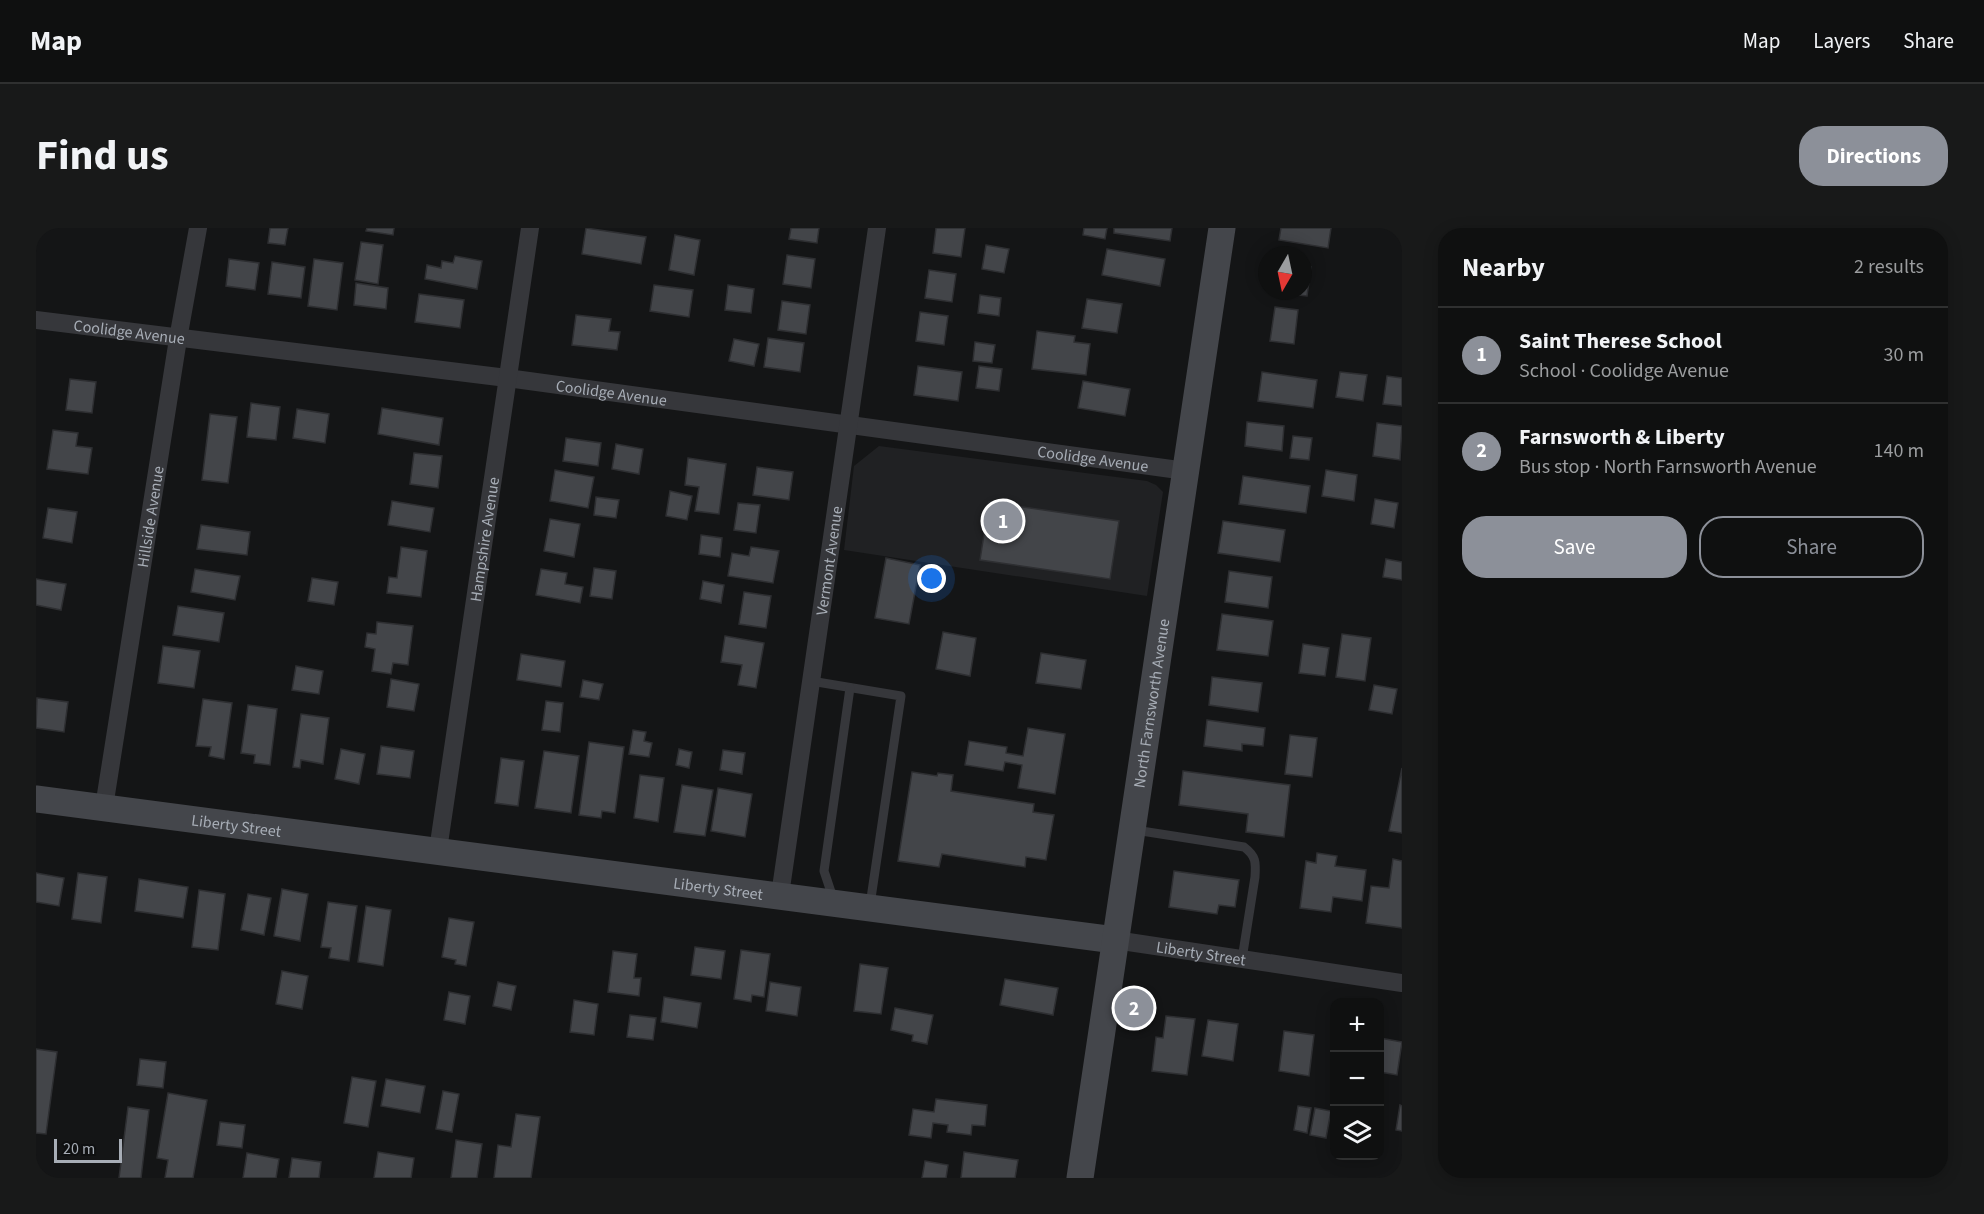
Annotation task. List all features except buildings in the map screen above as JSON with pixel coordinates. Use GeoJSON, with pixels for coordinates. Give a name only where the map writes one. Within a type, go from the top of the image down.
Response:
{"type":"FeatureCollection","features":[{"type":"Feature","properties":{"kind":"street","name":"Hillside Avenue"},"geometry":{"type":"LineString","coordinates":[[104,807],[178,339],[198,228]]}},
{"type":"Feature","properties":{"kind":"street","name":"Hampshire Avenue"},"geometry":{"type":"LineString","coordinates":[[438,850],[530,228]]}},
{"type":"Feature","properties":{"kind":"street","name":"Vermont Avenue"},"geometry":{"type":"LineString","coordinates":[[780,895],[877,228]]}},
{"type":"Feature","properties":{"kind":"street","name":"North Farnsworth Avenue"},"geometry":{"type":"LineString","coordinates":[[1080,1178],[1222,228]]}},
{"type":"Feature","properties":{"kind":"street","name":"Coolidge Avenue"},"geometry":{"type":"LineString","coordinates":[[36,320],[507,378],[1186,471]]}},
{"type":"Feature","properties":{"kind":"street","name":"Liberty Street"},"geometry":{"type":"LineString","coordinates":[[36,799],[1115,940],[1402,983]]}},
{"type":"Feature","properties":{"kind":"lane"},"geometry":{"type":"LineString","coordinates":[[812,681],[901,696],[869,907]]}},
{"type":"Feature","properties":{"kind":"lane"},"geometry":{"type":"LineString","coordinates":[[835,903],[824,871],[850,688]]}},
{"type":"Feature","properties":{"kind":"lane"},"geometry":{"type":"LineString","coordinates":[[1132,830],[1244,847],[1254,854],[1255,877],[1242,959]]}},
{"type":"Feature","properties":{"kind":"shaded area"},"geometry":{"type":"Polygon","coordinates":[[[879,446],[1147,481],[1156,485],[1163,492],[1147,596],[844,550],[854,466],[879,446]]]}},
{"type":"Feature","properties":{"kind":"place","name":"Saint Therese School"},"geometry":{"type":"Point","coordinates":[1003,521]}},
{"type":"Feature","properties":{"kind":"place","name":"Farnsworth & Liberty"},"geometry":{"type":"Point","coordinates":[1134,1008]}}]}
